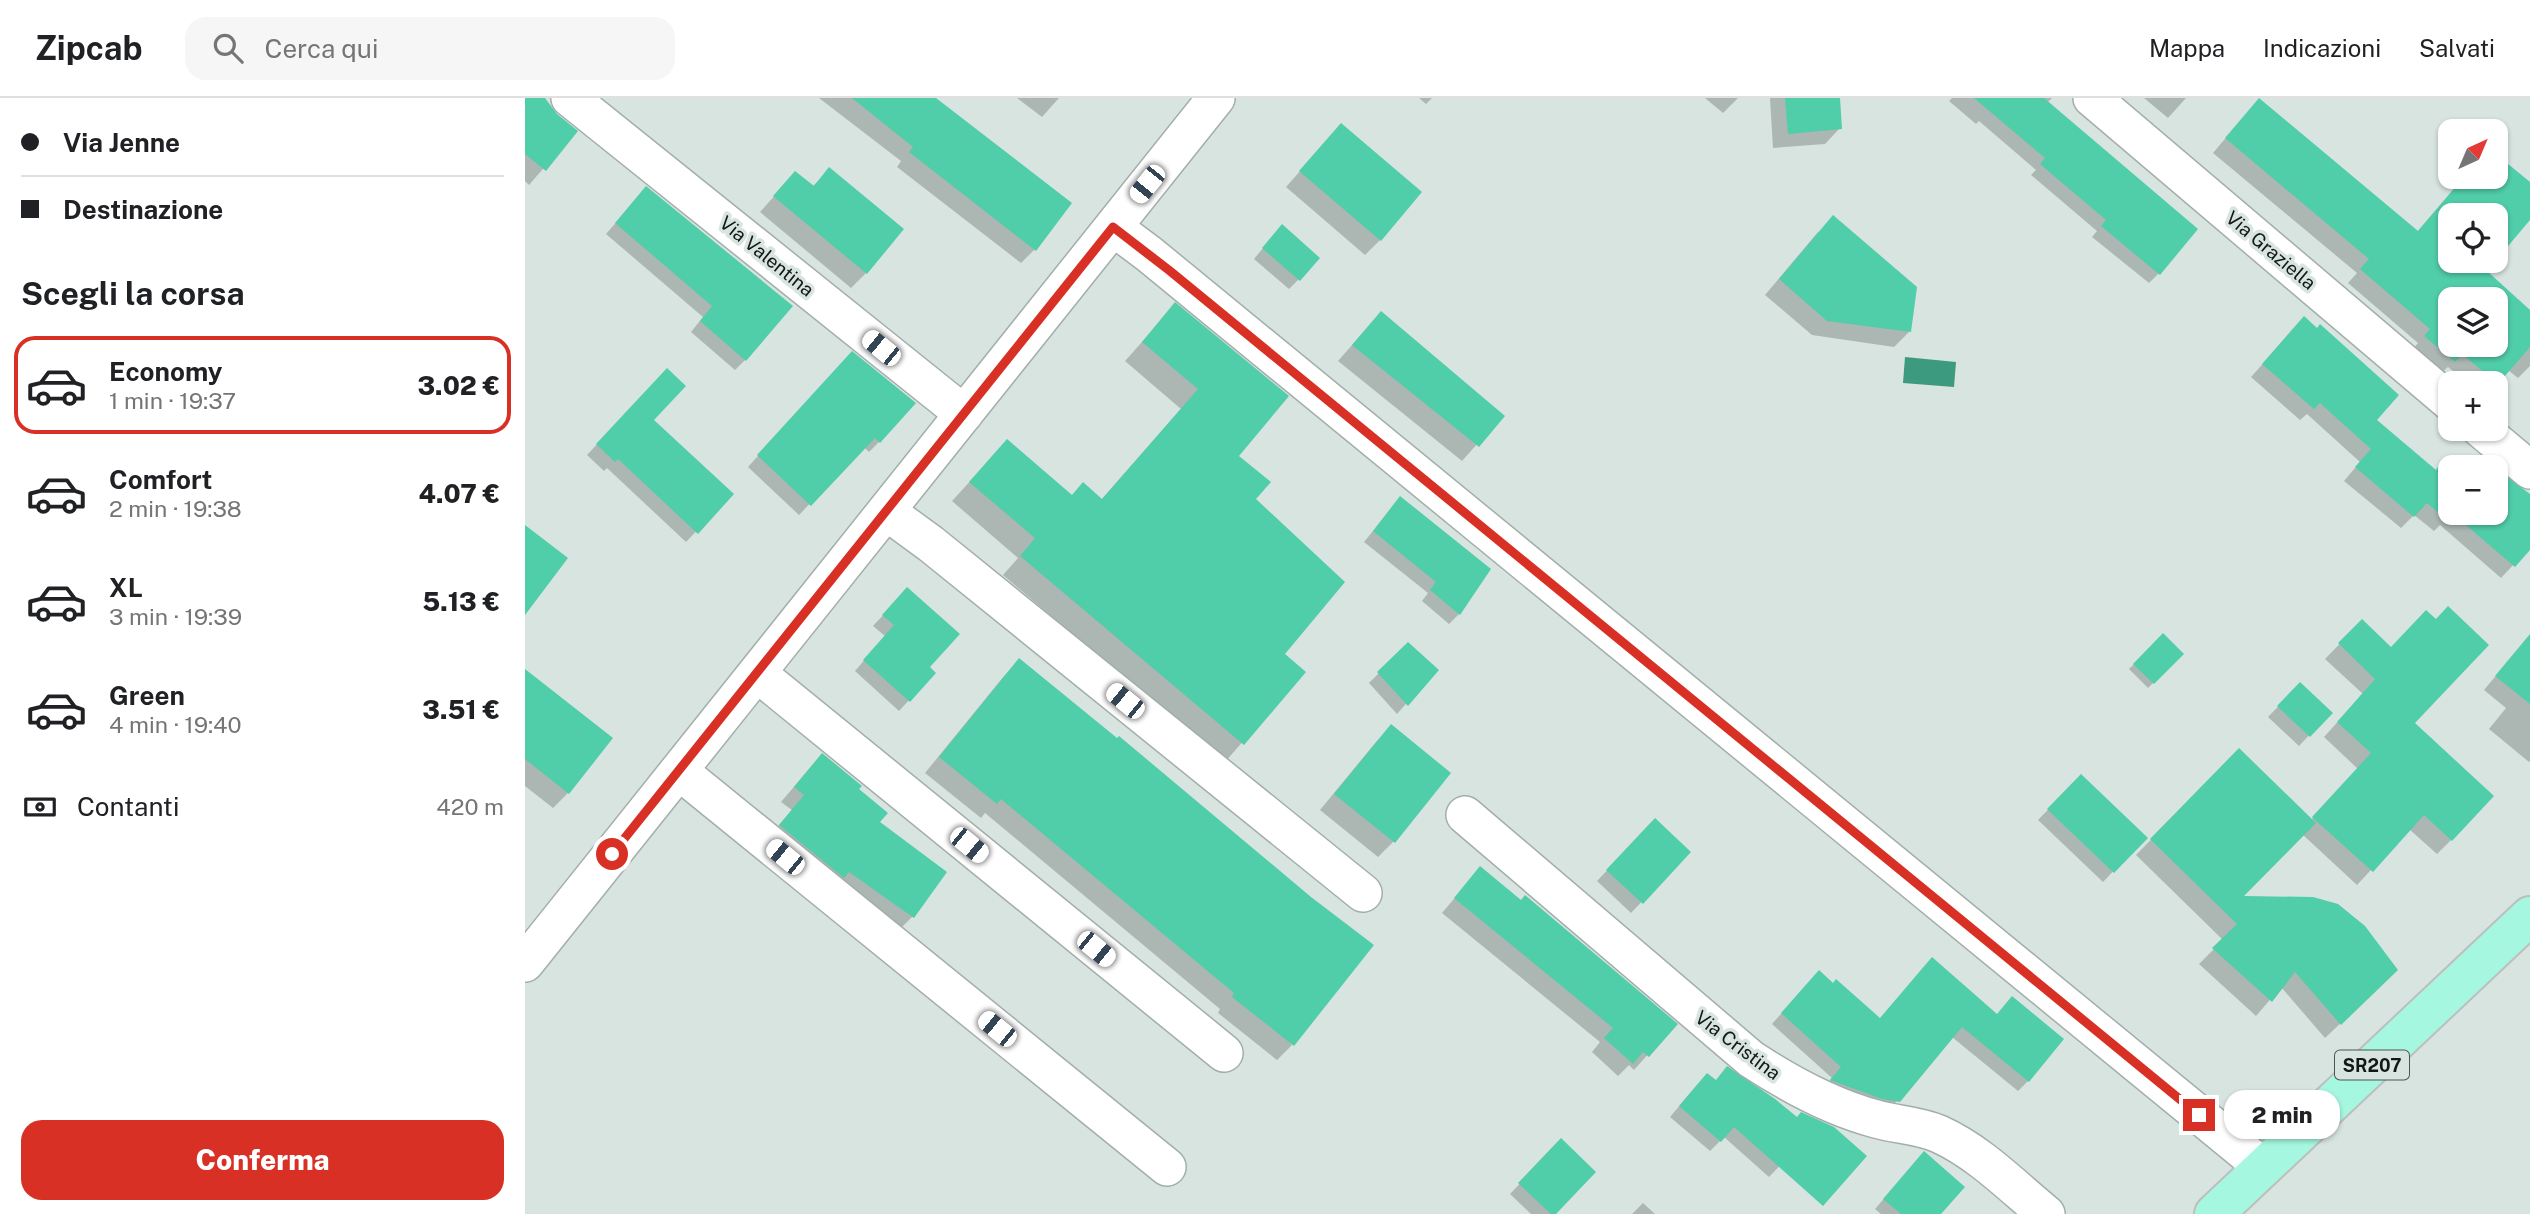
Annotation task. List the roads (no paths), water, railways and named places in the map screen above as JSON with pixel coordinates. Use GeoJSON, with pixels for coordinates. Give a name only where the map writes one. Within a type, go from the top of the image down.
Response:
{"type":"FeatureCollection","features":[{"type":"Feature","properties":{"kind":"main road","name":"SR207"},"geometry":{"type":"LineString","coordinates":[[2214,1214],[2530,916]]}},
{"type":"Feature","properties":{"kind":"street","name":"Via Valentina"},"geometry":{"type":"LineString","coordinates":[[571,98],[964,414]]}},
{"type":"Feature","properties":{"kind":"street"},"geometry":{"type":"LineString","coordinates":[[526,959],[1216,98]]}},
{"type":"Feature","properties":{"kind":"street","name":"Via Graziella"},"geometry":{"type":"LineString","coordinates":[[2092,98],[2438,392]]}},
{"type":"Feature","properties":{"kind":"street"},"geometry":{"type":"LineString","coordinates":[[1113,227],[1160,262],[2263,1167]]}},
{"type":"Feature","properties":{"kind":"street"},"geometry":{"type":"LineString","coordinates":[[2495,441],[2530,470]]}},
{"type":"Feature","properties":{"kind":"street"},"geometry":{"type":"LineString","coordinates":[[886,511],[931,544],[1363,893]]}},
{"type":"Feature","properties":{"kind":"street"},"geometry":{"type":"LineString","coordinates":[[757,673],[1224,1054]]}},
{"type":"Feature","properties":{"kind":"street"},"geometry":{"type":"LineString","coordinates":[[679,771],[1167,1167]]}},
{"type":"Feature","properties":{"kind":"street","name":"Via Cristina"},"geometry":{"type":"LineString","coordinates":[[1465,815],[1751,1059],[1817,1097],[1877,1119],[1929,1130],[1961,1145],[2046,1214]]}}]}
